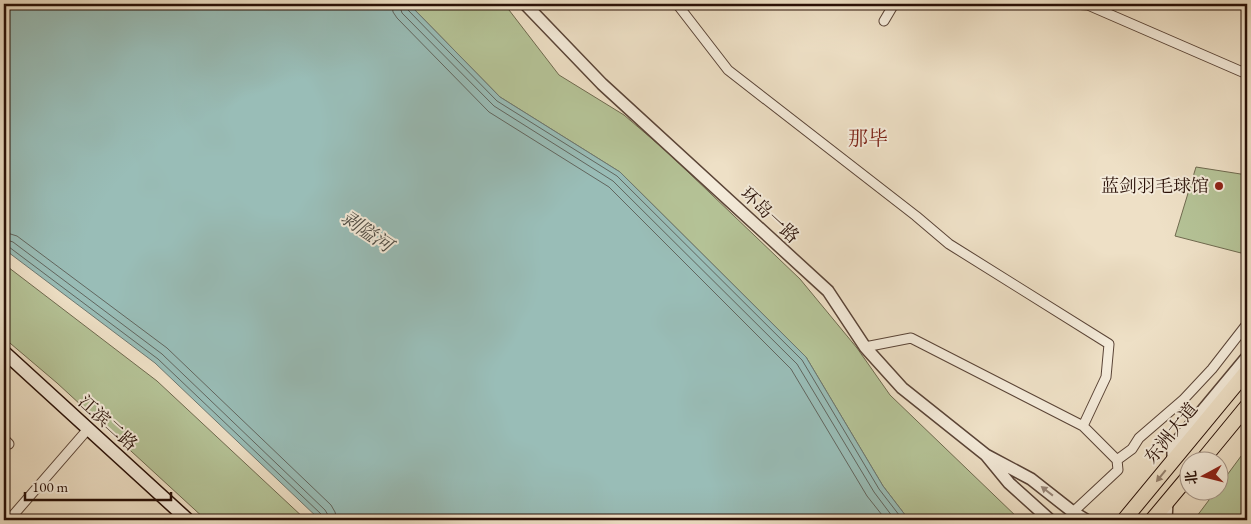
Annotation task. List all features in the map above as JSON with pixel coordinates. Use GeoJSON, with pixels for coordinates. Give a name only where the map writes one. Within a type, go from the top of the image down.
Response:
{"type":"FeatureCollection","features":[{"type":"Feature","properties":{"kind":"main road","name":"江滨二路"},"geometry":{"type":"LineString","coordinates":[[4,352],[188,520]]}},
{"type":"Feature","properties":{"kind":"main road","name":"东洲大道"},"geometry":{"type":"LineString","coordinates":[[1124,520],[1247,371]]}},
{"type":"Feature","properties":{"kind":"main road"},"geometry":{"type":"LineString","coordinates":[[1209,452],[1247,406]]}},
{"type":"Feature","properties":{"kind":"main road"},"geometry":{"type":"LineString","coordinates":[[1195,434],[1212,448]]}},
{"type":"Feature","properties":{"kind":"main road"},"geometry":{"type":"LineString","coordinates":[[1152,520],[1178,489]]}},
{"type":"Feature","properties":{"kind":"street","name":"环岛一路"},"geometry":{"type":"LineString","coordinates":[[525,4],[602,84],[828,291],[865,347],[902,388],[986,455],[1031,479],[1086,520]]}},
{"type":"Feature","properties":{"kind":"street"},"geometry":{"type":"LineString","coordinates":[[677,4],[728,70],[916,216],[949,244],[1109,344],[1106,377],[1083,426]]}},
{"type":"Feature","properties":{"kind":"street"},"geometry":{"type":"LineString","coordinates":[[884,21],[894,4]]}},
{"type":"Feature","properties":{"kind":"street"},"geometry":{"type":"LineString","coordinates":[[963,4],[977,4]]}},
{"type":"Feature","properties":{"kind":"street"},"geometry":{"type":"LineString","coordinates":[[1073,4],[1088,5],[1247,74]]}},
{"type":"Feature","properties":{"kind":"street"},"geometry":{"type":"LineString","coordinates":[[1117,460],[1184,400],[1212,369],[1247,324]]}},
{"type":"Feature","properties":{"kind":"street"},"geometry":{"type":"LineString","coordinates":[[865,347],[911,338],[1083,426],[1117,460],[1118,470],[1073,512]]}},
{"type":"Feature","properties":{"kind":"street"},"geometry":{"type":"LineString","coordinates":[[1173,460],[1173,446],[1247,356]]}},
{"type":"Feature","properties":{"kind":"street"},"geometry":{"type":"LineString","coordinates":[[9,520],[88,429]]}},
{"type":"Feature","properties":{"kind":"street","name":"环岛一路"},"geometry":{"type":"LineString","coordinates":[[986,455],[1009,483],[1050,520]]}},
{"type":"Feature","properties":{"kind":"street"},"geometry":{"type":"LineString","coordinates":[[1166,520],[1167,502]]}},
{"type":"Feature","properties":{"kind":"green space"},"geometry":{"type":"Polygon","coordinates":[[[409,4],[502,4],[509,10],[559,75],[624,115],[665,150],[800,279],[857,348],[890,395],[1020,520],[909,520],[883,486],[806,357],[620,172],[500,97],[409,4]]]}},
{"type":"Feature","properties":{"kind":"green space"},"geometry":{"type":"Polygon","coordinates":[[[1196,167],[1247,175],[1247,231],[1241,253],[1175,236],[1196,167]]]}},
{"type":"Feature","properties":{"kind":"green space"},"geometry":{"type":"Polygon","coordinates":[[[4,264],[157,381],[306,520],[206,520],[57,383],[4,338],[4,264]]]}},
{"type":"Feature","properties":{"kind":"green space"},"geometry":{"type":"Polygon","coordinates":[[[1247,448],[1247,520],[1194,520],[1208,502],[1228,502],[1228,474],[1247,448]]]}},
{"type":"Feature","properties":{"kind":"water","name":"剥隘河"},"geometry":{"type":"Polygon","coordinates":[[[4,4],[409,4],[500,97],[620,172],[806,357],[883,486],[909,520],[320,520],[155,363],[4,249],[4,4]]]}},
{"type":"Feature","properties":{"kind":"place","name":"蓝剑羽毛球馆"},"geometry":{"type":"Point","coordinates":[1219,186]}},
{"type":"Feature","properties":{"kind":"district","name":"那毕"},"geometry":{"type":"Point","coordinates":[868,138]}}]}
